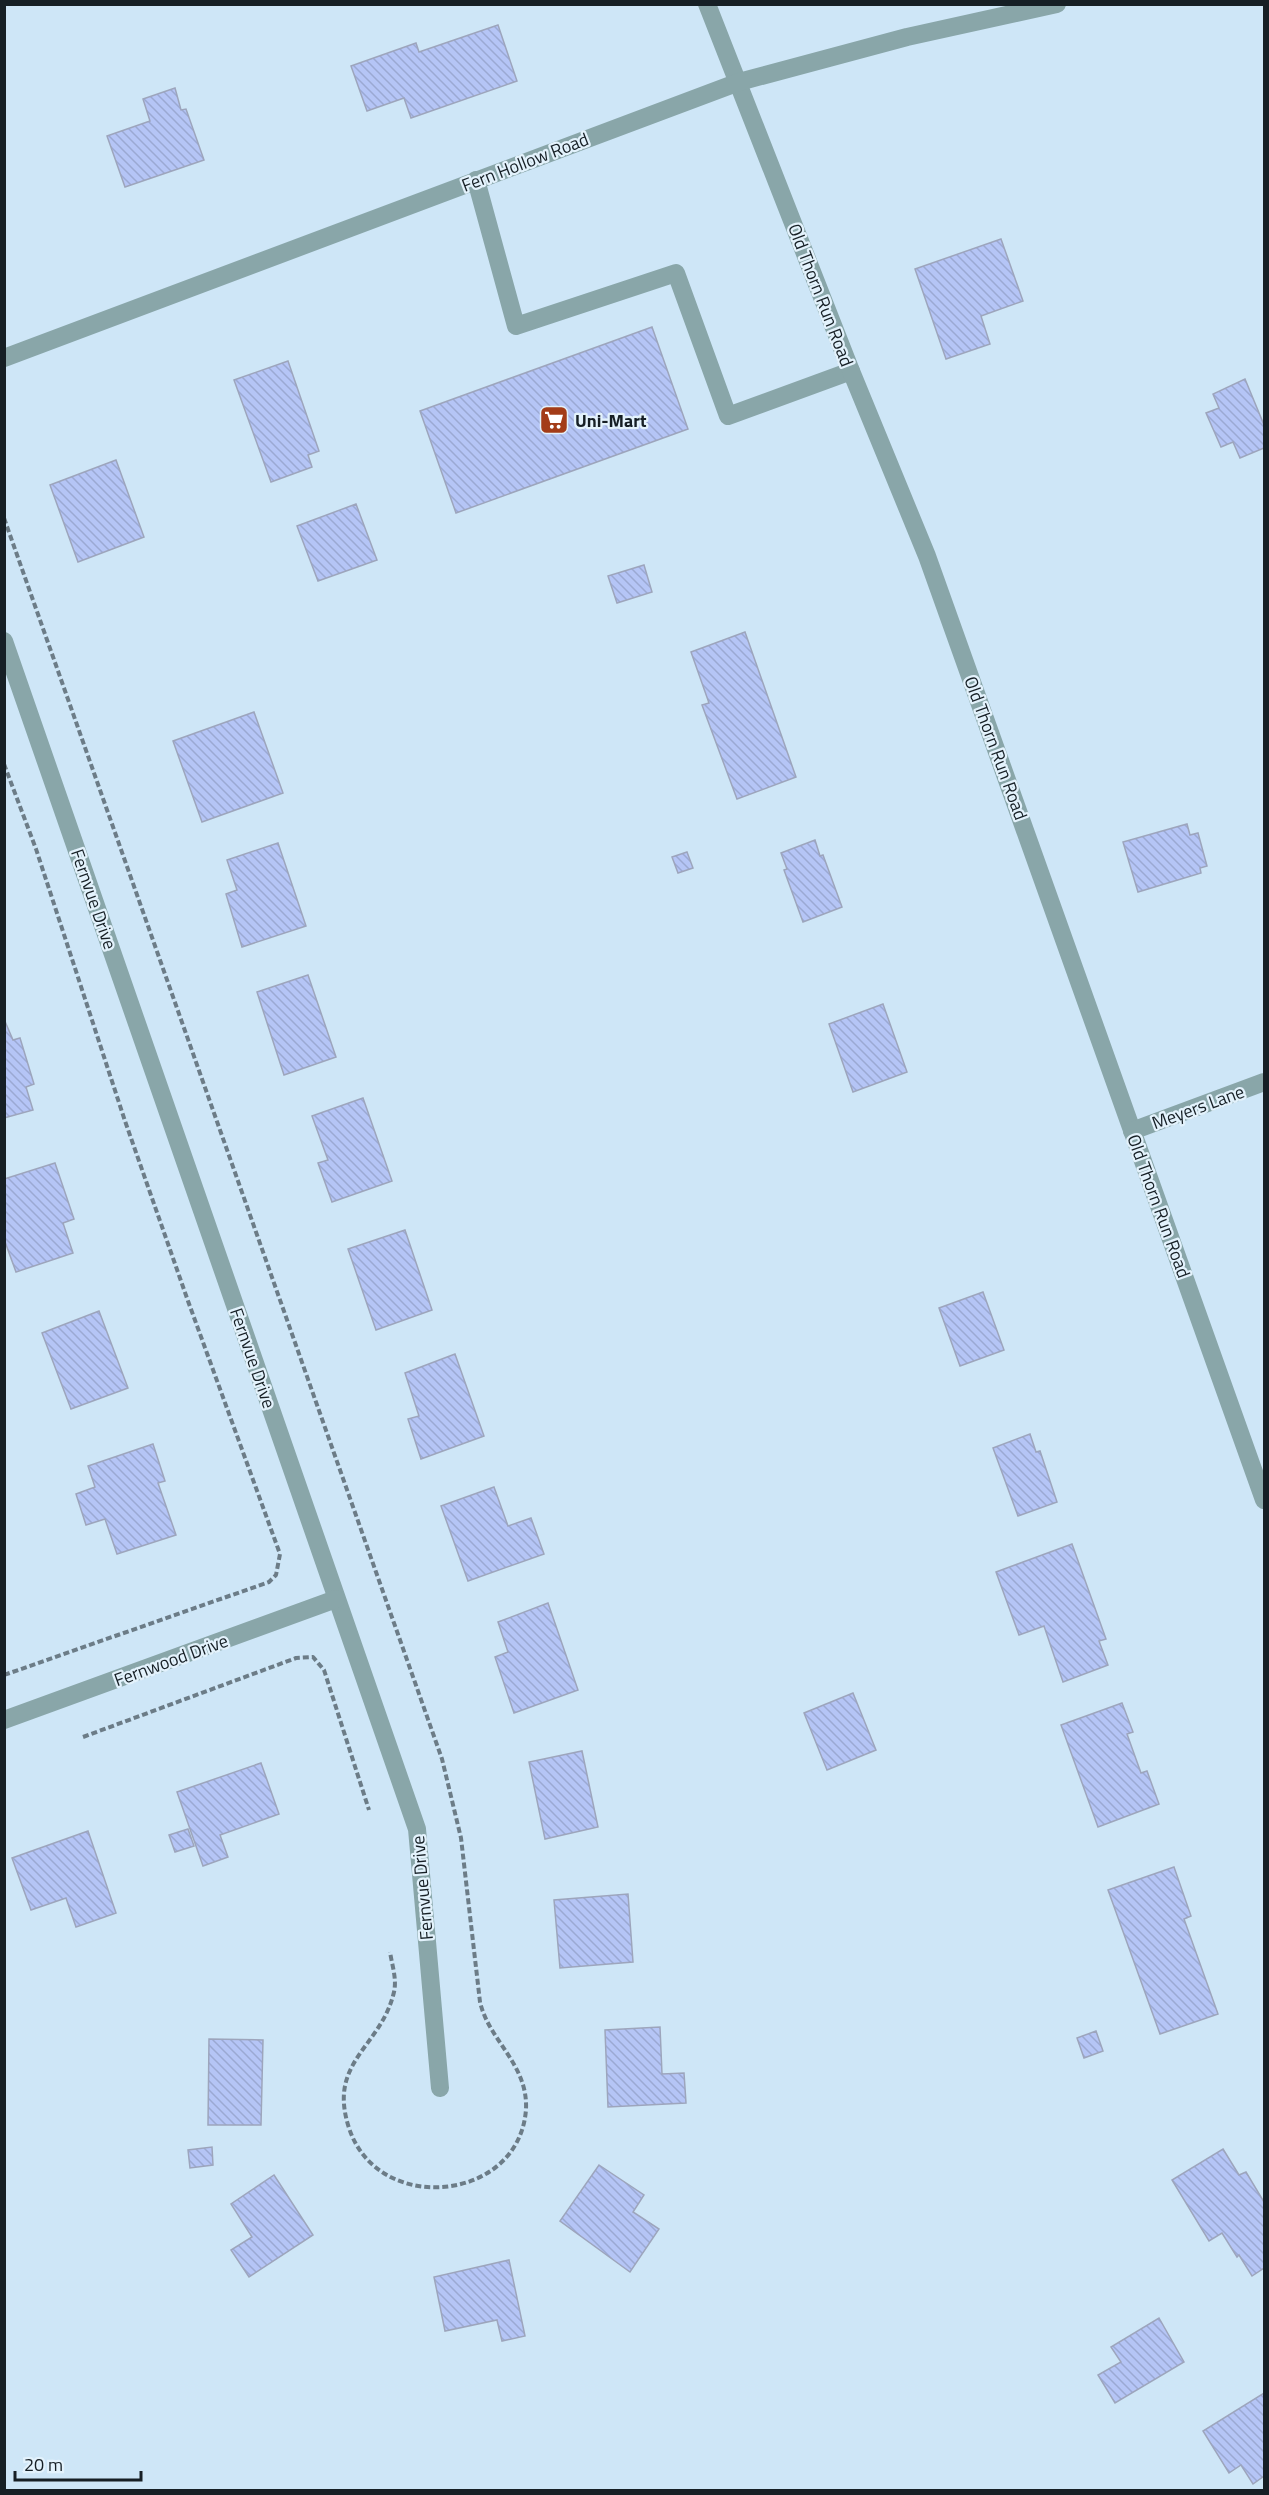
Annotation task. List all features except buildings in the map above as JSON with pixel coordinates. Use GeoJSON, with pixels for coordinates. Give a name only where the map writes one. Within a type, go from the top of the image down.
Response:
{"type":"FeatureCollection","features":[{"type":"Feature","properties":{"kind":"street","name":"Old Thorn Run Road"},"geometry":{"type":"LineString","coordinates":[[707,4],[851,371],[927,556],[1264,1500]]}},
{"type":"Feature","properties":{"kind":"street","name":"Fern Hollow Road"},"geometry":{"type":"LineString","coordinates":[[4,358],[739,82],[907,37],[1057,4]]}},
{"type":"Feature","properties":{"kind":"street"},"geometry":{"type":"LineString","coordinates":[[476,180],[516,326],[676,273],[728,416],[851,371]]}},
{"type":"Feature","properties":{"kind":"street","name":"Fernvue Drive"},"geometry":{"type":"LineString","coordinates":[[4,640],[417,1829],[440,2088]]}},
{"type":"Feature","properties":{"kind":"street","name":"Meyers Lane"},"geometry":{"type":"LineString","coordinates":[[1132,1131],[1264,1082]]}},
{"type":"Feature","properties":{"kind":"street","name":"Fernwood Drive"},"geometry":{"type":"LineString","coordinates":[[4,1720],[336,1599]]}},
{"type":"Feature","properties":{"kind":"path"},"geometry":{"type":"LineString","coordinates":[[4,765],[36,849],[152,1200],[280,1554],[276,1575],[269,1582],[4,1675]]}},
{"type":"Feature","properties":{"kind":"path"},"geometry":{"type":"LineString","coordinates":[[83,1737],[296,1658],[312,1657],[324,1670],[369,1810]]}},
{"type":"Feature","properties":{"kind":"place","name":"Uni-Mart"},"geometry":{"type":"Point","coordinates":[554,420]}}]}
